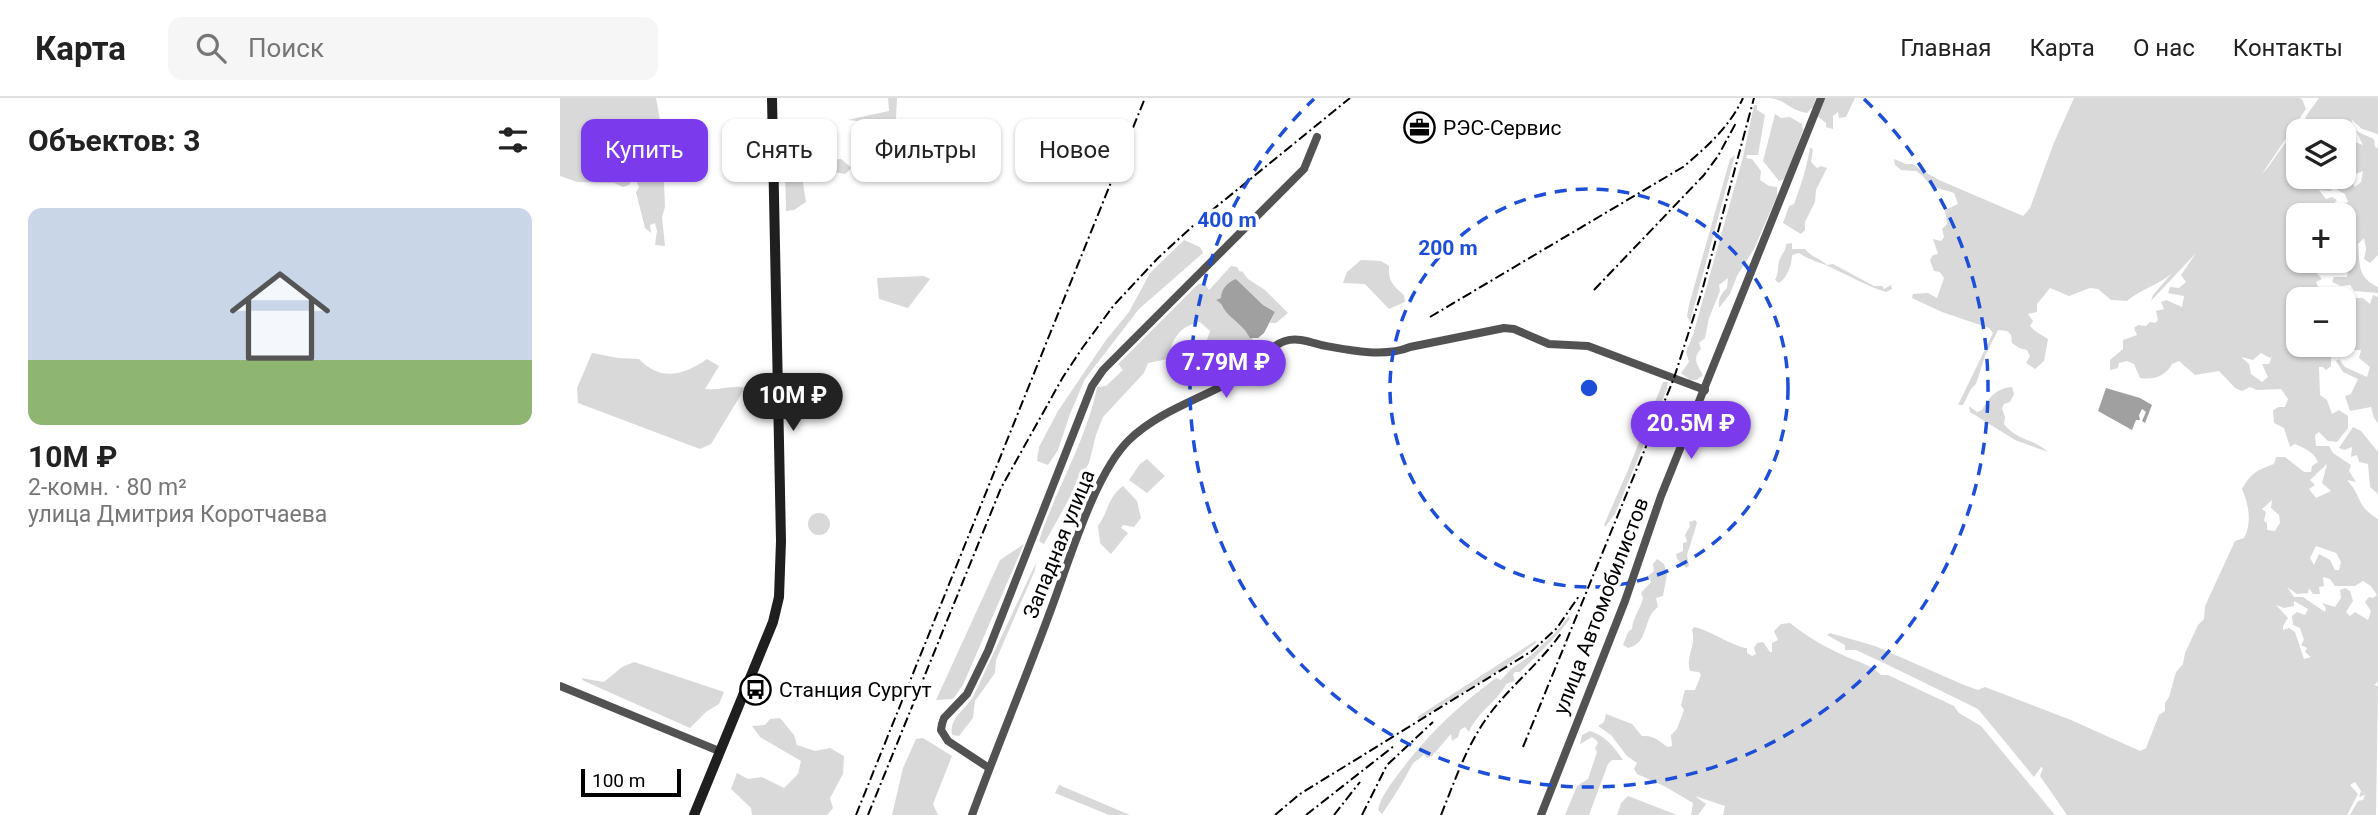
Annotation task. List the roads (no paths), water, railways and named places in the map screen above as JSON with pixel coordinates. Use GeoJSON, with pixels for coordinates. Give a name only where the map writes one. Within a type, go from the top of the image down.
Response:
{"type":"FeatureCollection","features":[{"type":"Feature","properties":{"kind":"street"},"geometry":{"type":"LineString","coordinates":[[694,815],[773,622],[779,597],[781,578],[772,98]]}},
{"type":"Feature","properties":{"kind":"street","name":"улица Автомобилистов"},"geometry":{"type":"LineString","coordinates":[[1541,815],[1625,601],[1661,496],[1821,98]]}},
{"type":"Feature","properties":{"kind":"street"},"geometry":{"type":"LineString","coordinates":[[989,768],[948,741],[941,730],[942,724],[973,684],[988,651],[1092,386],[1103,370],[1304,169],[1317,137]]}},
{"type":"Feature","properties":{"kind":"street","name":"Западная улица"},"geometry":{"type":"LineString","coordinates":[[972,815],[1082,527],[1113,459],[1129,441],[1155,420],[1243,374],[1275,346],[1285,341],[1300,340],[1349,349],[1399,352],[1410,347],[1504,328],[1514,329],[1549,344],[1588,346],[1705,390]]}},
{"type":"Feature","properties":{"kind":"street"},"geometry":{"type":"LineString","coordinates":[[560,686],[719,751]]}},
{"type":"Feature","properties":{"kind":"railway"},"geometry":{"type":"LineString","coordinates":[[856,815],[1145,98]]}},
{"type":"Feature","properties":{"kind":"railway"},"geometry":{"type":"LineString","coordinates":[[868,815],[1001,488],[1063,377],[1083,347],[1114,305],[1158,258],[1195,224],[1350,98]]}},
{"type":"Feature","properties":{"kind":"railway"},"geometry":{"type":"LineString","coordinates":[[1430,317],[1683,167],[1717,136],[1732,118],[1743,98]]}},
{"type":"Feature","properties":{"kind":"railway"},"geometry":{"type":"LineString","coordinates":[[1523,747],[1674,378],[1702,291],[1754,98]]}},
{"type":"Feature","properties":{"kind":"railway"},"geometry":{"type":"LineString","coordinates":[[1594,290],[1704,175],[1737,121]]}},
{"type":"Feature","properties":{"kind":"railway"},"geometry":{"type":"LineString","coordinates":[[1275,815],[1300,794],[1532,651],[1557,628],[1579,596]]}},
{"type":"Feature","properties":{"kind":"railway"},"geometry":{"type":"LineString","coordinates":[[1441,815],[1465,755],[1484,722],[1562,632]]}},
{"type":"Feature","properties":{"kind":"railway"},"geometry":{"type":"LineString","coordinates":[[1362,815],[1387,765],[1433,722]]}},
{"type":"Feature","properties":{"kind":"railway"},"geometry":{"type":"LineString","coordinates":[[1306,815],[1394,746]]}},
{"type":"Feature","properties":{"kind":"railway"},"geometry":{"type":"LineString","coordinates":[[1334,815],[1360,782]]}},
{"type":"Feature","properties":{"kind":"place","name":"РЭС-Сервис"},"geometry":{"type":"Point","coordinates":[1420,128]}},
{"type":"Feature","properties":{"kind":"place","name":"Станция Сургут"},"geometry":{"type":"Point","coordinates":[756,690]}}]}
